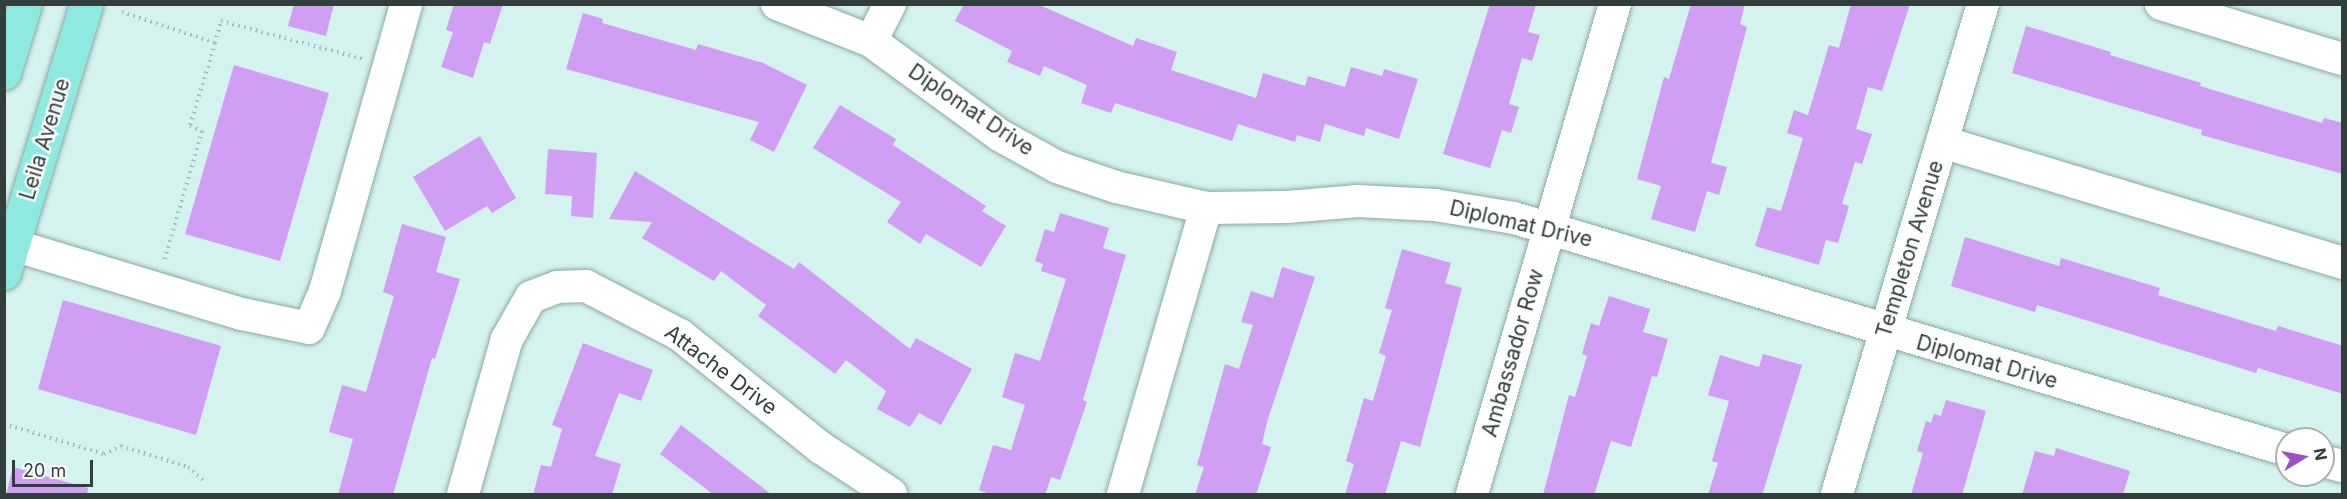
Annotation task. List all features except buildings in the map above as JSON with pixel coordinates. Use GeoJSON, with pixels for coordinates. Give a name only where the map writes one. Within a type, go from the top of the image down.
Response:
{"type":"FeatureCollection","features":[{"type":"Feature","properties":{"kind":"main road"},"geometry":{"type":"LineString","coordinates":[[4,73],[25,4]]}},
{"type":"Feature","properties":{"kind":"main road","name":"Leila Avenue"},"geometry":{"type":"LineString","coordinates":[[9,259],[86,4]]}},
{"type":"Feature","properties":{"kind":"street"},"geometry":{"type":"LineString","coordinates":[[9,259],[156,288],[309,328],[325,291],[406,4]]}},
{"type":"Feature","properties":{"kind":"street","name":"Diplomat Drive"},"geometry":{"type":"LineString","coordinates":[[777,4],[871,41],[1001,136],[1057,167],[1116,187],[1206,208],[1287,207],[1358,201],[1436,205],[1550,227],[1885,332],[2275,446]]}},
{"type":"Feature","properties":{"kind":"street"},"geometry":{"type":"LineString","coordinates":[[871,41],[890,4]]}},
{"type":"Feature","properties":{"kind":"street","name":"Ambassador Row"},"geometry":{"type":"LineString","coordinates":[[1472,495],[1615,4]]}},
{"type":"Feature","properties":{"kind":"street","name":"Templeton Avenue"},"geometry":{"type":"LineString","coordinates":[[1837,495],[1983,4]]}},
{"type":"Feature","properties":{"kind":"street"},"geometry":{"type":"LineString","coordinates":[[2161,4],[2343,59]]}},
{"type":"Feature","properties":{"kind":"street"},"geometry":{"type":"LineString","coordinates":[[1942,142],[2343,263]]}},
{"type":"Feature","properties":{"kind":"street"},"geometry":{"type":"LineString","coordinates":[[1123,495],[1206,208]]}},
{"type":"Feature","properties":{"kind":"street","name":"Attache Drive"},"geometry":{"type":"LineString","coordinates":[[463,495],[507,339],[531,297],[557,287],[586,286],[681,335],[821,448],[891,495]]}},
{"type":"Feature","properties":{"kind":"path"},"geometry":{"type":"LineString","coordinates":[[122,12],[215,42]]}},
{"type":"Feature","properties":{"kind":"path"},"geometry":{"type":"LineString","coordinates":[[156,288],[202,130],[190,126],[221,21],[331,48],[389,68]]}},
{"type":"Feature","properties":{"kind":"path"},"geometry":{"type":"LineString","coordinates":[[4,424],[104,454],[121,446],[188,467],[205,482]]}}]}
